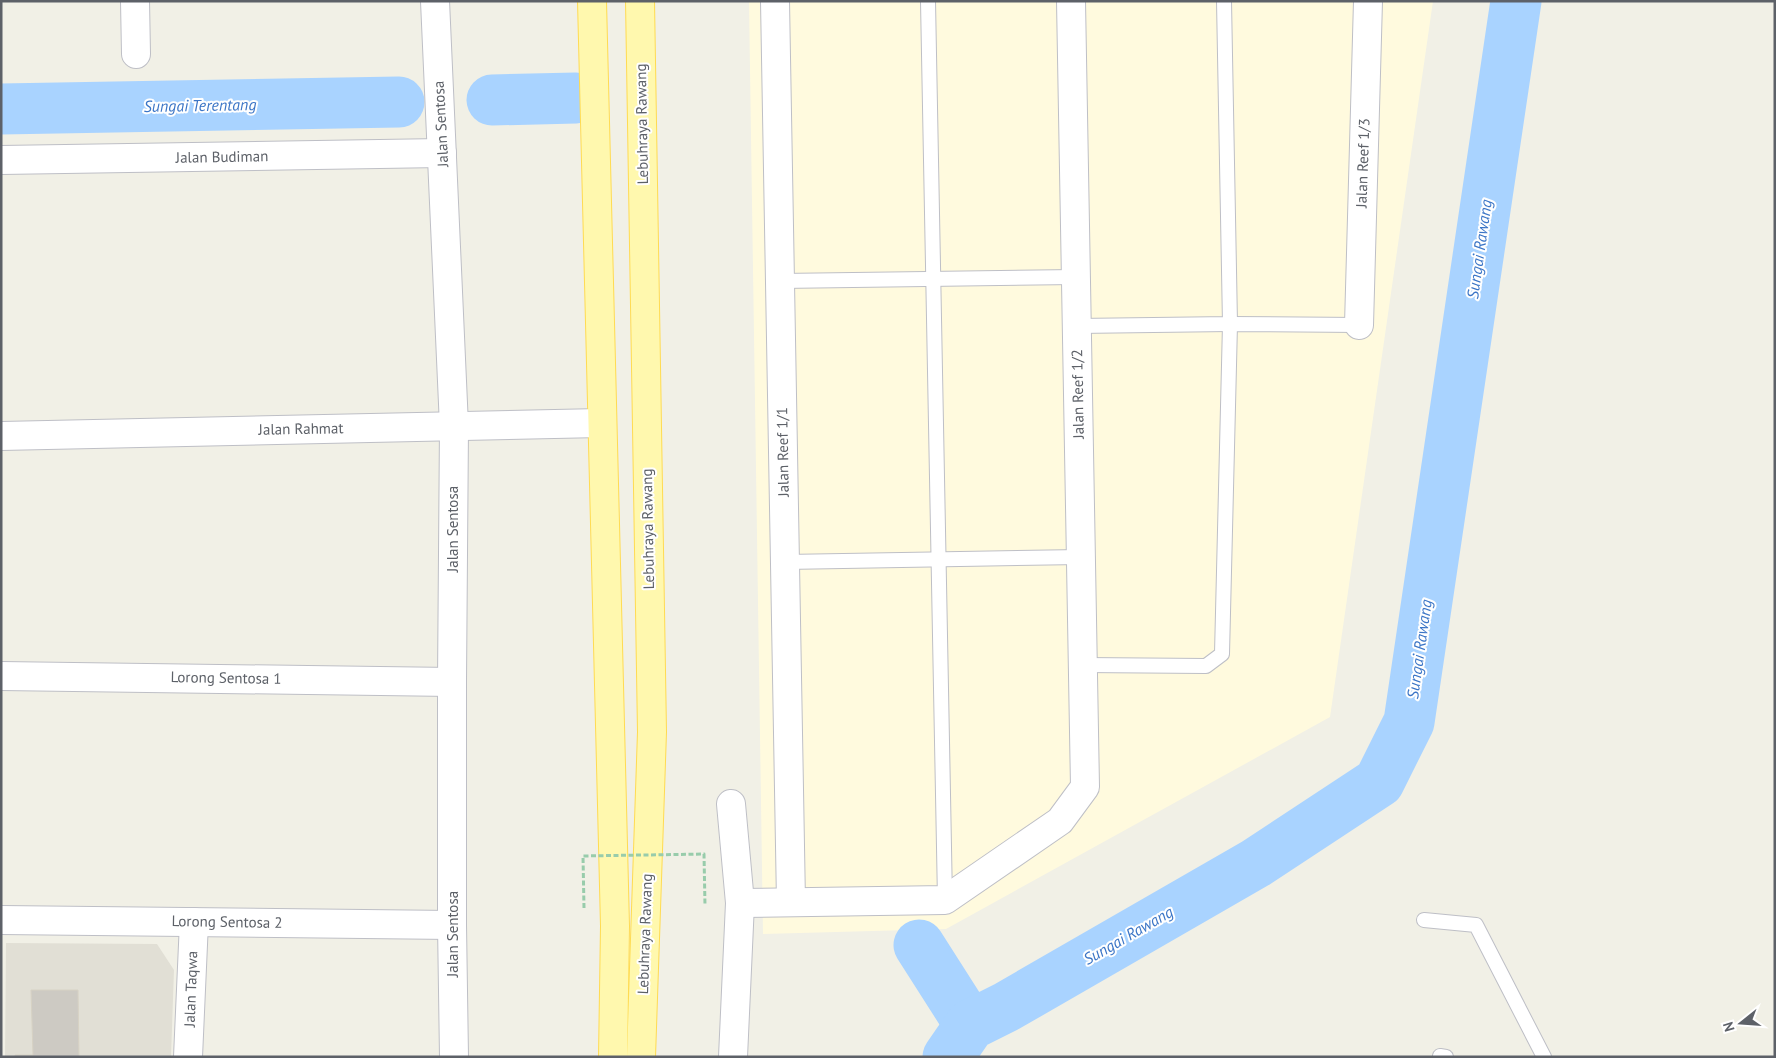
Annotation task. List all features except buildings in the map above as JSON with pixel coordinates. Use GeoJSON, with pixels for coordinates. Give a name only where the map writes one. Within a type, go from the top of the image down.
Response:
{"type":"FeatureCollection","features":[{"type":"Feature","properties":{"kind":"main road","name":"Lebuhraya Rawang"},"geometry":{"type":"LineString","coordinates":[[592,1],[614,926],[613,1057]]}},
{"type":"Feature","properties":{"kind":"main road","name":"Lebuhraya Rawang"},"geometry":{"type":"LineString","coordinates":[[640,1],[652,732],[641,1057]]}},
{"type":"Feature","properties":{"kind":"street"},"geometry":{"type":"LineString","coordinates":[[134,1],[136,54]]}},
{"type":"Feature","properties":{"kind":"street","name":"Jalan Sentosa"},"geometry":{"type":"LineString","coordinates":[[435,1],[454,426],[452,682],[454,1057]]}},
{"type":"Feature","properties":{"kind":"street","name":"Jalan Reef 1/1"},"geometry":{"type":"LineString","coordinates":[[775,1],[791,902]]}},
{"type":"Feature","properties":{"kind":"street","name":"Jalan Reef 1/2"},"geometry":{"type":"LineString","coordinates":[[944,900],[1060,821],[1085,788],[1071,1]]}},
{"type":"Feature","properties":{"kind":"street","name":"Jalan Reef 1/3"},"geometry":{"type":"LineString","coordinates":[[1359,325],[1368,1]]}},
{"type":"Feature","properties":{"kind":"street","name":"Jalan Budiman"},"geometry":{"type":"LineString","coordinates":[[1,160],[442,153]]}},
{"type":"Feature","properties":{"kind":"street","name":"Jalan Rahmat"},"geometry":{"type":"LineString","coordinates":[[1,436],[602,422]]}},
{"type":"Feature","properties":{"kind":"street","name":"Lorong Sentosa 1"},"geometry":{"type":"LineString","coordinates":[[1,676],[452,682]]}},
{"type":"Feature","properties":{"kind":"street"},"geometry":{"type":"LineString","coordinates":[[731,804],[740,903],[733,1057]]}},
{"type":"Feature","properties":{"kind":"street"},"geometry":{"type":"LineString","coordinates":[[740,903],[944,900]]}},
{"type":"Feature","properties":{"kind":"street","name":"Lorong Sentosa 2"},"geometry":{"type":"LineString","coordinates":[[1,920],[452,925]]}},
{"type":"Feature","properties":{"kind":"street","name":"Jalan Taqwa"},"geometry":{"type":"LineString","coordinates":[[188,1057],[194,922]]}},
{"type":"Feature","properties":{"kind":"lane"},"geometry":{"type":"LineString","coordinates":[[928,1],[944,900]]}},
{"type":"Feature","properties":{"kind":"lane"},"geometry":{"type":"LineString","coordinates":[[1083,664],[1206,666],[1222,654],[1230,324],[1224,1]]}},
{"type":"Feature","properties":{"kind":"lane"},"geometry":{"type":"LineString","coordinates":[[780,281],[1076,277]]}},
{"type":"Feature","properties":{"kind":"lane"},"geometry":{"type":"LineString","coordinates":[[1077,326],[1359,325]]}},
{"type":"Feature","properties":{"kind":"lane"},"geometry":{"type":"LineString","coordinates":[[785,562],[1081,557]]}},
{"type":"Feature","properties":{"kind":"lane"},"geometry":{"type":"LineString","coordinates":[[1424,920],[1476,926],[1544,1057]]}},
{"type":"Feature","properties":{"kind":"path"},"geometry":{"type":"LineString","coordinates":[[584,908],[583,856],[704,854],[705,906]]}},
{"type":"Feature","properties":{"kind":"shaded area"},"geometry":{"type":"Polygon","coordinates":[[[749,1],[1433,1],[1330,717],[946,929],[763,934],[749,1]]]}},
{"type":"Feature","properties":{"kind":"shaded area"},"geometry":{"type":"Polygon","coordinates":[[[6,943],[157,944],[174,970],[171,1057],[5,1057],[6,943]]]}},
{"type":"Feature","properties":{"kind":"waterway","name":"Sungai Rawang"},"geometry":{"type":"LineString","coordinates":[[948,1057],[970,1025],[1006,1007],[1256,863],[1379,782],[1409,722],[1516,1]]}},
{"type":"Feature","properties":{"kind":"waterway","name":"Sungai Terentang"},"geometry":{"type":"LineString","coordinates":[[492,100],[576,98]]}},
{"type":"Feature","properties":{"kind":"waterway","name":"Sungai Terentang"},"geometry":{"type":"LineString","coordinates":[[1,109],[399,102]]}},
{"type":"Feature","properties":{"kind":"waterway","name":"Sungai Terentang"},"geometry":{"type":"LineString","coordinates":[[919,945],[970,1025]]}}]}
